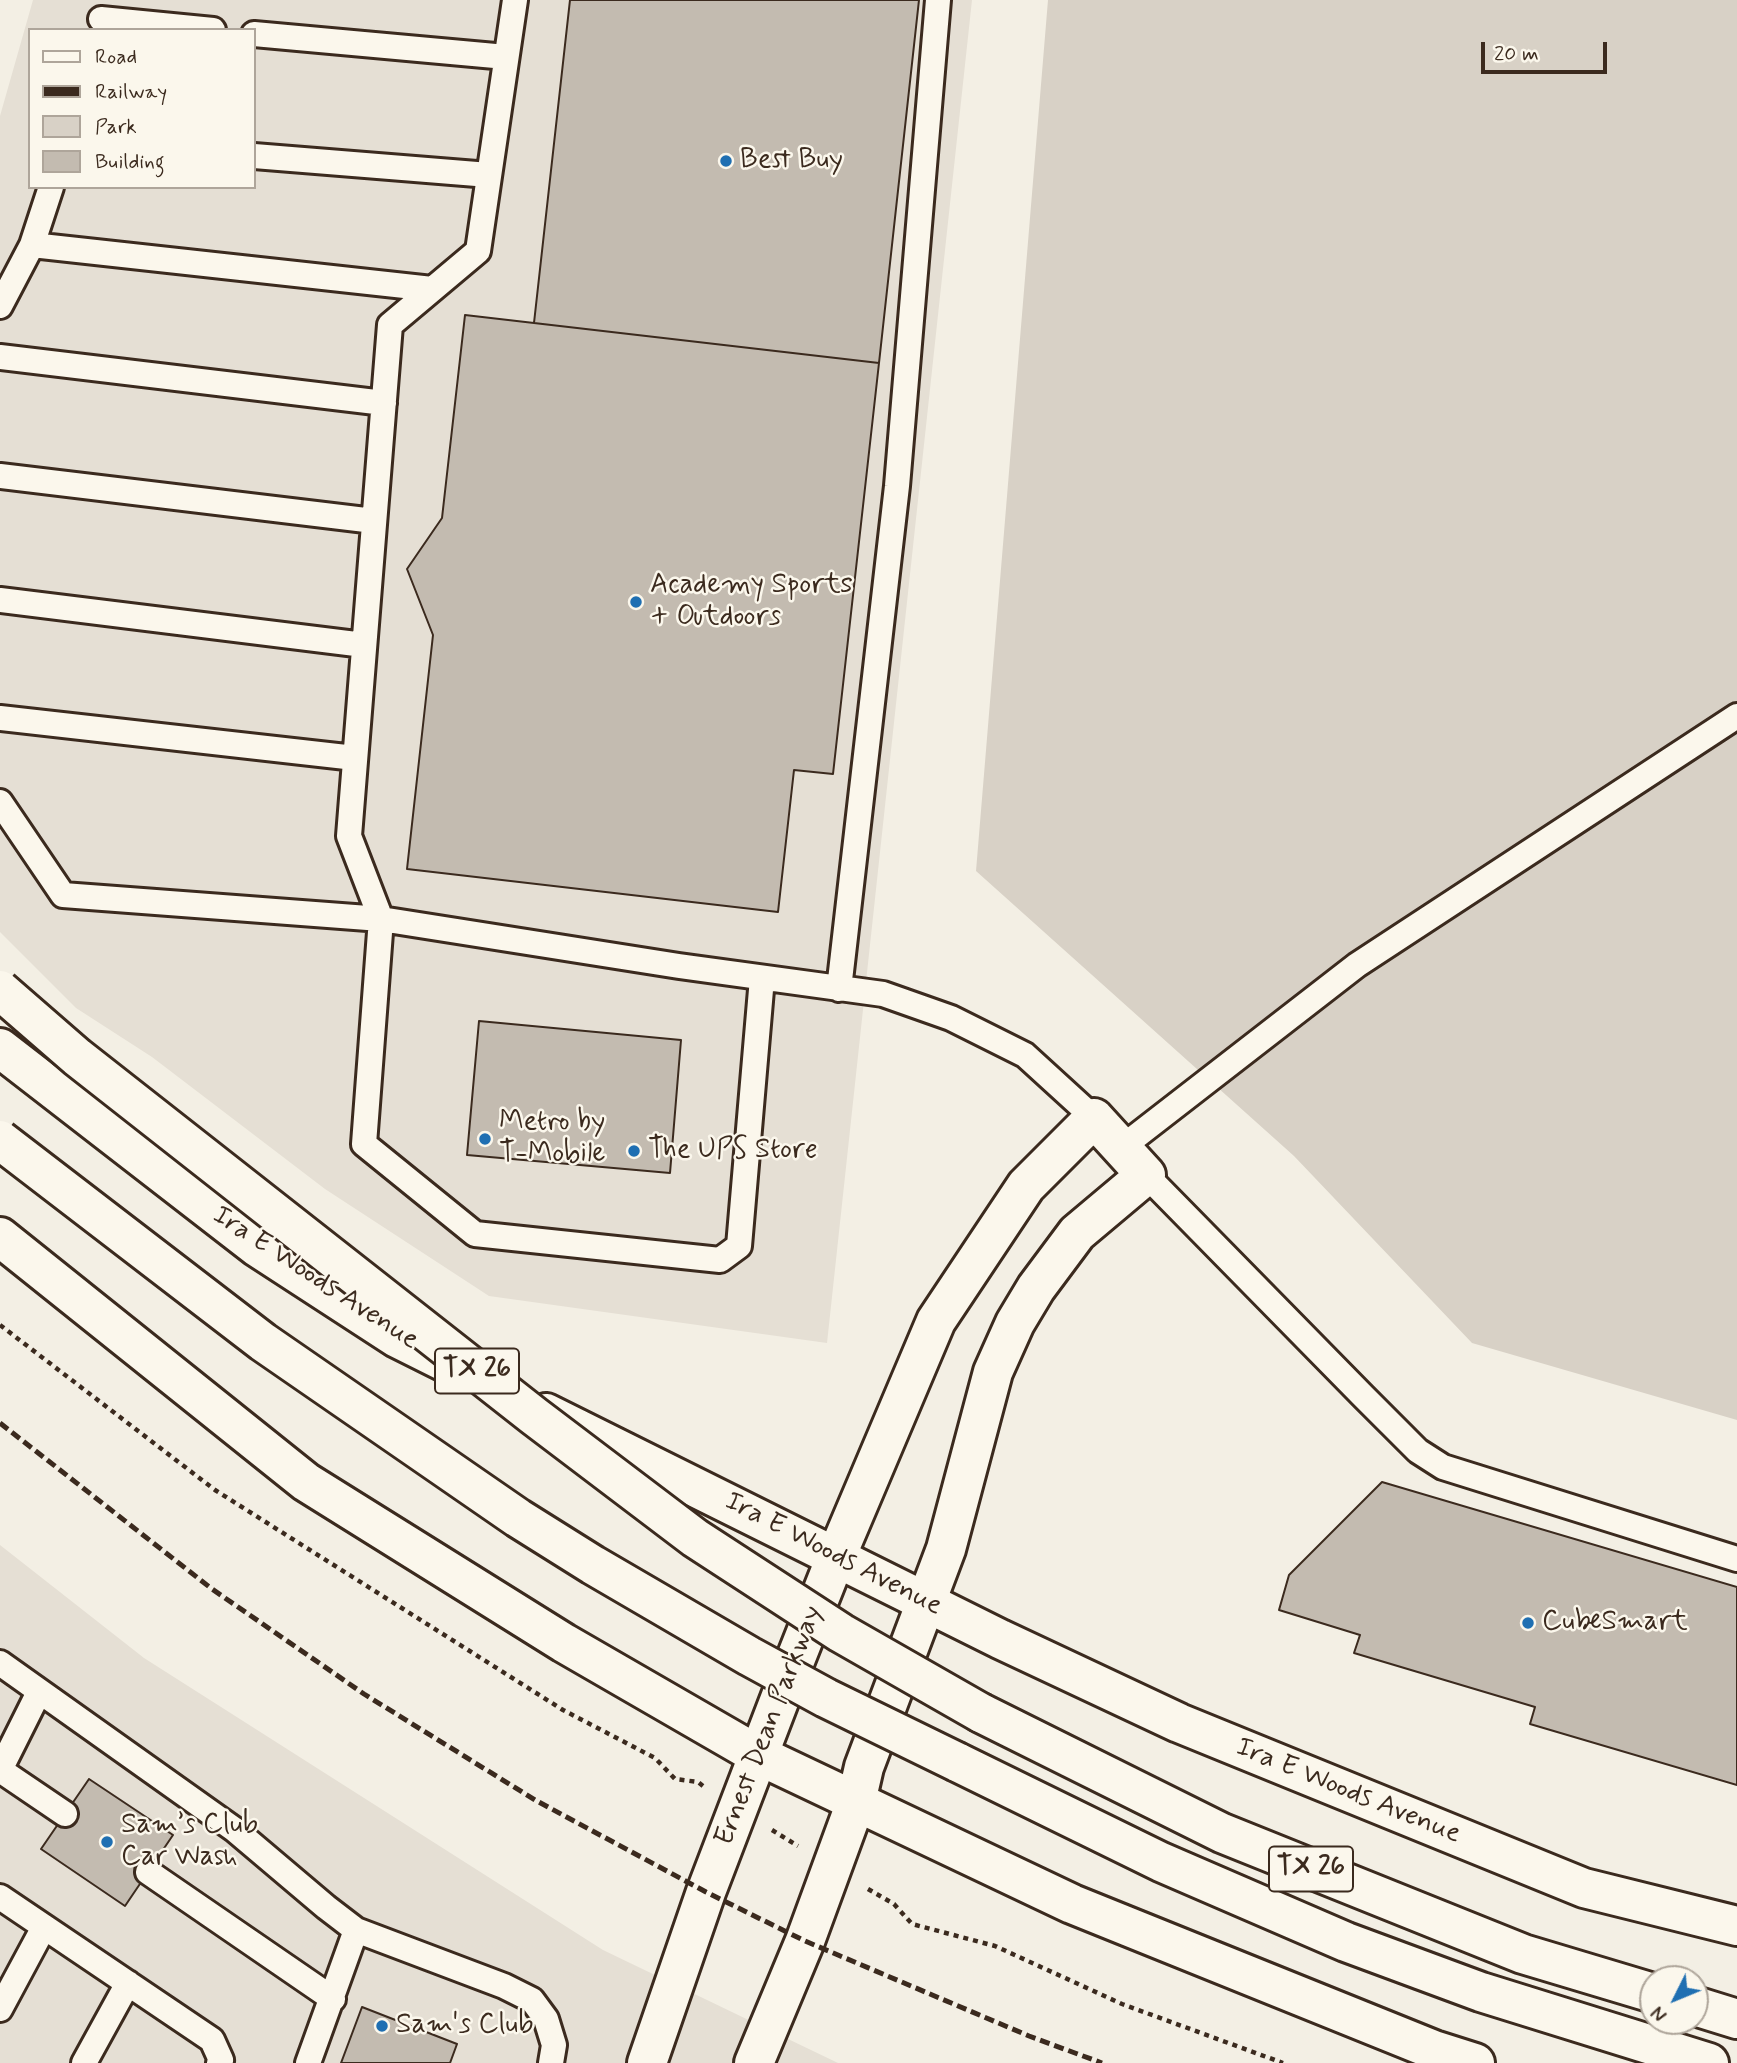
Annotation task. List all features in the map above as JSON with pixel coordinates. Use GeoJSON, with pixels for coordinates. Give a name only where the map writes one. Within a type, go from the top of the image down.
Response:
{"type":"FeatureCollection","features":[{"type":"Feature","properties":{"kind":"main road","name":"TX 26"},"geometry":{"type":"LineString","coordinates":[[0,990],[88,1066],[523,1407],[695,1538],[841,1633],[981,1713],[1222,1833],[1523,1954],[1639,1989]]}},
{"type":"Feature","properties":{"kind":"main road","name":"Ira E Woods Avenue"},"geometry":{"type":"LineString","coordinates":[[0,1048],[257,1247],[397,1338],[926,1602],[1179,1723],[1584,1888],[1737,1926]]}},
{"type":"Feature","properties":{"kind":"main road"},"geometry":{"type":"LineString","coordinates":[[754,2063],[805,1941],[856,1802],[864,1768],[953,1527],[993,1372],[1015,1323],[1036,1288],[1133,1161],[1094,1118]]}},
{"type":"Feature","properties":{"kind":"main road","name":"Ernest Dean Parkway"},"geometry":{"type":"LineString","coordinates":[[647,2063],[706,1892],[758,1755],[836,1557],[936,1321],[1026,1186],[1094,1118]]}},
{"type":"Feature","properties":{"kind":"main road"},"geometry":{"type":"LineString","coordinates":[[0,1140],[274,1350],[518,1518],[624,1584],[826,1698],[1161,1862],[1346,1942],[1481,1992],[1709,2063]]}},
{"type":"Feature","properties":{"kind":"main road"},"geometry":{"type":"LineString","coordinates":[[0,1237],[306,1482],[564,1643],[758,1755],[1072,1904],[1421,2045],[1475,2063]]}},
{"type":"Feature","properties":{"kind":"main road"},"geometry":{"type":"LineString","coordinates":[[1709,2010],[1737,2019]]}},
{"type":"Feature","properties":{"kind":"lane"},"geometry":{"type":"LineString","coordinates":[[514,0],[478,251],[390,325],[349,836],[381,919],[364,1144],[475,1234],[720,1260],[739,1246],[762,978]]}},
{"type":"Feature","properties":{"kind":"lane"},"geometry":{"type":"LineString","coordinates":[[839,989],[897,486],[938,0]]}},
{"type":"Feature","properties":{"kind":"lane"},"geometry":{"type":"LineString","coordinates":[[101,16],[197,28]]}},
{"type":"Feature","properties":{"kind":"lane"},"geometry":{"type":"LineString","coordinates":[[256,33],[506,57]]}},
{"type":"Feature","properties":{"kind":"lane"},"geometry":{"type":"LineString","coordinates":[[256,156],[489,175]]}},
{"type":"Feature","properties":{"kind":"lane"},"geometry":{"type":"LineString","coordinates":[[0,306],[32,246],[50,189]]}},
{"type":"Feature","properties":{"kind":"lane"},"geometry":{"type":"LineString","coordinates":[[32,246],[432,289]]}},
{"type":"Feature","properties":{"kind":"lane"},"geometry":{"type":"LineString","coordinates":[[0,356],[384,403]]}},
{"type":"Feature","properties":{"kind":"lane"},"geometry":{"type":"LineString","coordinates":[[0,476],[374,521]]}},
{"type":"Feature","properties":{"kind":"lane"},"geometry":{"type":"LineString","coordinates":[[0,600],[364,645]]}},
{"type":"Feature","properties":{"kind":"lane"},"geometry":{"type":"LineString","coordinates":[[1737,716],[1357,965],[1133,1161],[1363,1396],[1426,1456],[1443,1466],[1737,1559]]}},
{"type":"Feature","properties":{"kind":"lane"},"geometry":{"type":"LineString","coordinates":[[0,718],[355,758]]}},
{"type":"Feature","properties":{"kind":"lane"},"geometry":{"type":"LineString","coordinates":[[0,802],[63,895],[381,919],[883,994],[951,1018],[1025,1055],[1094,1118]]}},
{"type":"Feature","properties":{"kind":"lane"},"geometry":{"type":"LineString","coordinates":[[0,1663],[235,1830],[356,1930],[504,1986],[532,2000],[546,2018],[554,2045],[551,2063]]}},
{"type":"Feature","properties":{"kind":"lane"},"geometry":{"type":"LineString","coordinates":[[39,1692],[0,1770],[65,1814]]}},
{"type":"Feature","properties":{"kind":"lane"},"geometry":{"type":"LineString","coordinates":[[148,1872],[333,1998]]}},
{"type":"Feature","properties":{"kind":"lane"},"geometry":{"type":"LineString","coordinates":[[0,1897],[212,2040],[219,2063]]}},
{"type":"Feature","properties":{"kind":"lane"},"geometry":{"type":"LineString","coordinates":[[0,2009],[44,1927]]}},
{"type":"Feature","properties":{"kind":"lane"},"geometry":{"type":"LineString","coordinates":[[308,2063],[356,1930]]}},
{"type":"Feature","properties":{"kind":"lane"},"geometry":{"type":"LineString","coordinates":[[84,2063],[128,1983]]}},
{"type":"Feature","properties":{"kind":"shaded area"},"geometry":{"type":"Polygon","coordinates":[[[33,0],[972,0],[827,1343],[489,1296],[325,1189],[152,1057],[76,1008],[0,932],[0,116],[33,0]]]}},
{"type":"Feature","properties":{"kind":"shaded area"},"geometry":{"type":"Polygon","coordinates":[[[0,1545],[144,1658],[603,1950],[838,2063],[0,2063],[0,1545]]]}},
{"type":"Feature","properties":{"kind":"green space"},"geometry":{"type":"Polygon","coordinates":[[[1048,0],[1737,0],[1737,1420],[1472,1343],[1294,1156],[976,871],[1048,0]]]}},
{"type":"Feature","properties":{"kind":"building","name":"Best Buy"},"geometry":{"type":"Polygon","coordinates":[[[570,0],[919,0],[879,363],[534,323],[570,0]]]}},
{"type":"Feature","properties":{"kind":"building","name":"Academy Sports + Outdoors"},"geometry":{"type":"Polygon","coordinates":[[[465,315],[879,363],[833,774],[794,770],[778,912],[407,869],[433,635],[407,569],[442,518],[465,315]]]}},
{"type":"Feature","properties":{"kind":"building"},"geometry":{"type":"Polygon","coordinates":[[[479,1021],[681,1040],[670,1173],[467,1155],[479,1021]]]}},
{"type":"Feature","properties":{"kind":"building","name":"CubeSmart"},"geometry":{"type":"Polygon","coordinates":[[[1382,1482],[1737,1587],[1737,1785],[1530,1724],[1535,1707],[1354,1653],[1360,1635],[1279,1610],[1289,1575],[1382,1482]]]}},
{"type":"Feature","properties":{"kind":"building","name":"Sam’s Club Car Wash"},"geometry":{"type":"Polygon","coordinates":[[[89,1779],[173,1835],[125,1906],[41,1849],[89,1779]]]}},
{"type":"Feature","properties":{"kind":"building","name":"Sam's Club"},"geometry":{"type":"Polygon","coordinates":[[[362,2007],[457,2044],[450,2063],[341,2063],[362,2007]]]}},
{"type":"Feature","properties":{"kind":"railway"},"geometry":{"type":"LineString","coordinates":[[0,1423],[212,1589],[364,1694],[535,1800],[706,1892],[805,1941],[1029,2036],[1102,2063]]}},
{"type":"Feature","properties":{"kind":"place","name":"Best Buy"},"geometry":{"type":"Point","coordinates":[726,161]}},
{"type":"Feature","properties":{"kind":"place","name":"Academy Sports + Outdoors"},"geometry":{"type":"Point","coordinates":[636,602]}},
{"type":"Feature","properties":{"kind":"place","name":"Metro by T-Mobile"},"geometry":{"type":"Point","coordinates":[485,1139]}},
{"type":"Feature","properties":{"kind":"place","name":"The UPS Store"},"geometry":{"type":"Point","coordinates":[634,1151]}},
{"type":"Feature","properties":{"kind":"place","name":"CubeSmart"},"geometry":{"type":"Point","coordinates":[1528,1623]}},
{"type":"Feature","properties":{"kind":"place","name":"Sam’s Club Car Wash"},"geometry":{"type":"Point","coordinates":[107,1842]}},
{"type":"Feature","properties":{"kind":"place","name":"Sam's Club"},"geometry":{"type":"Point","coordinates":[382,2026]}}]}
